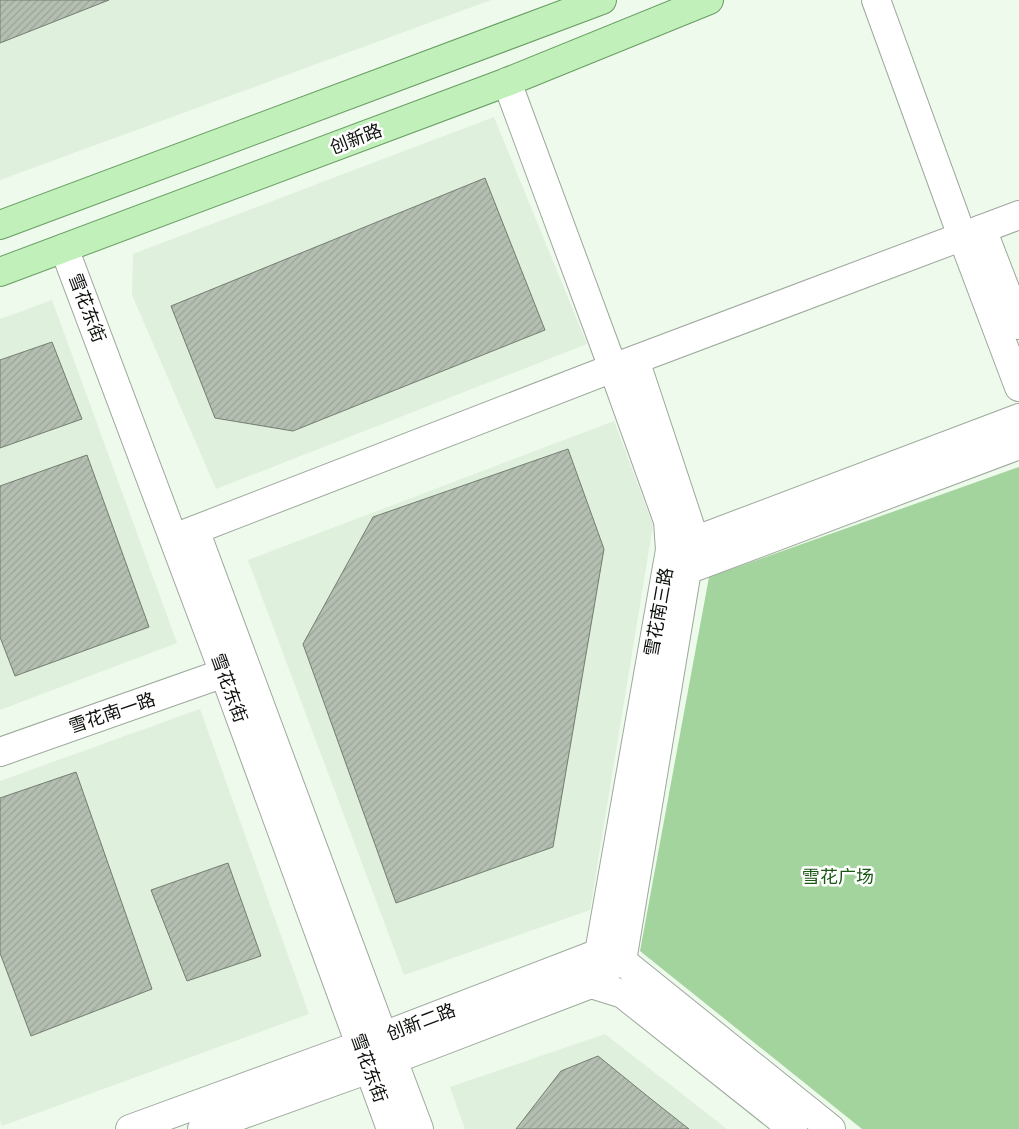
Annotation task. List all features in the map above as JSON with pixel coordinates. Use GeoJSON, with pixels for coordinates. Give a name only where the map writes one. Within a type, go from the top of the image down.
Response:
{"type":"FeatureCollection","features":[{"type":"Feature","properties":{"kind":"main road"},"geometry":{"type":"LineString","coordinates":[[0,226],[602,0]]}},
{"type":"Feature","properties":{"kind":"main road","name":"创新路"},"geometry":{"type":"LineString","coordinates":[[0,272],[507,82],[709,0]]}},
{"type":"Feature","properties":{"kind":"street"},"geometry":{"type":"LineString","coordinates":[[876,0],[972,232],[1019,325]]}},
{"type":"Feature","properties":{"kind":"street"},"geometry":{"type":"LineString","coordinates":[[507,82],[624,364],[668,521],[682,545],[688,570]]}},
{"type":"Feature","properties":{"kind":"street"},"geometry":{"type":"LineString","coordinates":[[184,534],[624,364],[1019,215]]}},
{"type":"Feature","properties":{"kind":"street"},"geometry":{"type":"LineString","coordinates":[[972,232],[1019,387]]}},
{"type":"Feature","properties":{"kind":"street","name":"雪花东街"},"geometry":{"type":"LineString","coordinates":[[64,248],[184,534],[376,1052],[391,1129]]}},
{"type":"Feature","properties":{"kind":"street"},"geometry":{"type":"LineString","coordinates":[[682,545],[1019,418]]}},
{"type":"Feature","properties":{"kind":"street","name":"雪花南三路"},"geometry":{"type":"LineString","coordinates":[[611,957],[688,570],[1019,445]]}},
{"type":"Feature","properties":{"kind":"street","name":"雪花东街"},"geometry":{"type":"LineString","coordinates":[[184,534],[224,673],[376,1052],[418,1129]]}},
{"type":"Feature","properties":{"kind":"street","name":"雪花南三路"},"geometry":{"type":"LineString","coordinates":[[611,957],[682,545]]}},
{"type":"Feature","properties":{"kind":"street","name":"雪花南一路"},"geometry":{"type":"LineString","coordinates":[[0,752],[224,673]]}},
{"type":"Feature","properties":{"kind":"street"},"geometry":{"type":"LineString","coordinates":[[611,957],[831,1129]]}},
{"type":"Feature","properties":{"kind":"street","name":"创新二路"},"geometry":{"type":"LineString","coordinates":[[202,1129],[376,1052],[611,957]]}},
{"type":"Feature","properties":{"kind":"street","name":"创新二路"},"geometry":{"type":"LineString","coordinates":[[130,1129],[591,984],[611,957]]}},
{"type":"Feature","properties":{"kind":"street"},"geometry":{"type":"LineString","coordinates":[[591,984],[623,994],[793,1129]]}},
{"type":"Feature","properties":{"kind":"shaded area"},"geometry":{"type":"Polygon","coordinates":[[[0,0],[491,0],[0,180],[0,0]]]}},
{"type":"Feature","properties":{"kind":"shaded area"},"geometry":{"type":"Polygon","coordinates":[[[494,117],[587,344],[216,489],[132,295],[133,254],[494,117]]]}},
{"type":"Feature","properties":{"kind":"shaded area"},"geometry":{"type":"Polygon","coordinates":[[[52,300],[177,643],[0,710],[0,319],[52,300]]]}},
{"type":"Feature","properties":{"kind":"shaded area"},"geometry":{"type":"Polygon","coordinates":[[[614,421],[653,525],[590,910],[404,975],[248,560],[614,421]]]}},
{"type":"Feature","properties":{"kind":"shaded area"},"geometry":{"type":"Polygon","coordinates":[[[200,709],[309,1014],[2,1126],[0,1121],[0,781],[200,709]]]}},
{"type":"Feature","properties":{"kind":"shaded area"},"geometry":{"type":"Polygon","coordinates":[[[605,1034],[727,1129],[465,1129],[450,1087],[605,1034]]]}},
{"type":"Feature","properties":{"kind":"green space","name":"雪花广场"},"geometry":{"type":"Polygon","coordinates":[[[1019,467],[1019,1129],[862,1129],[640,951],[709,577],[1019,467]]]}},
{"type":"Feature","properties":{"kind":"building"},"geometry":{"type":"Polygon","coordinates":[[[0,0],[109,0],[0,43],[0,0]]]}},
{"type":"Feature","properties":{"kind":"building"},"geometry":{"type":"Polygon","coordinates":[[[485,178],[545,330],[293,431],[215,418],[171,306],[485,178]]]}},
{"type":"Feature","properties":{"kind":"building"},"geometry":{"type":"Polygon","coordinates":[[[52,342],[82,419],[0,448],[0,360],[52,342]]]}},
{"type":"Feature","properties":{"kind":"building"},"geometry":{"type":"Polygon","coordinates":[[[568,449],[604,549],[553,847],[396,903],[303,644],[373,517],[568,449]]]}},
{"type":"Feature","properties":{"kind":"building"},"geometry":{"type":"Polygon","coordinates":[[[87,455],[149,627],[15,676],[0,637],[0,486],[87,455]]]}},
{"type":"Feature","properties":{"kind":"building"},"geometry":{"type":"Polygon","coordinates":[[[76,772],[152,989],[31,1036],[0,953],[0,798],[76,772]]]}},
{"type":"Feature","properties":{"kind":"building"},"geometry":{"type":"Polygon","coordinates":[[[228,863],[261,956],[187,981],[151,890],[228,863]]]}},
{"type":"Feature","properties":{"kind":"building"},"geometry":{"type":"Polygon","coordinates":[[[598,1056],[689,1129],[516,1129],[561,1071],[598,1056]]]}}]}
